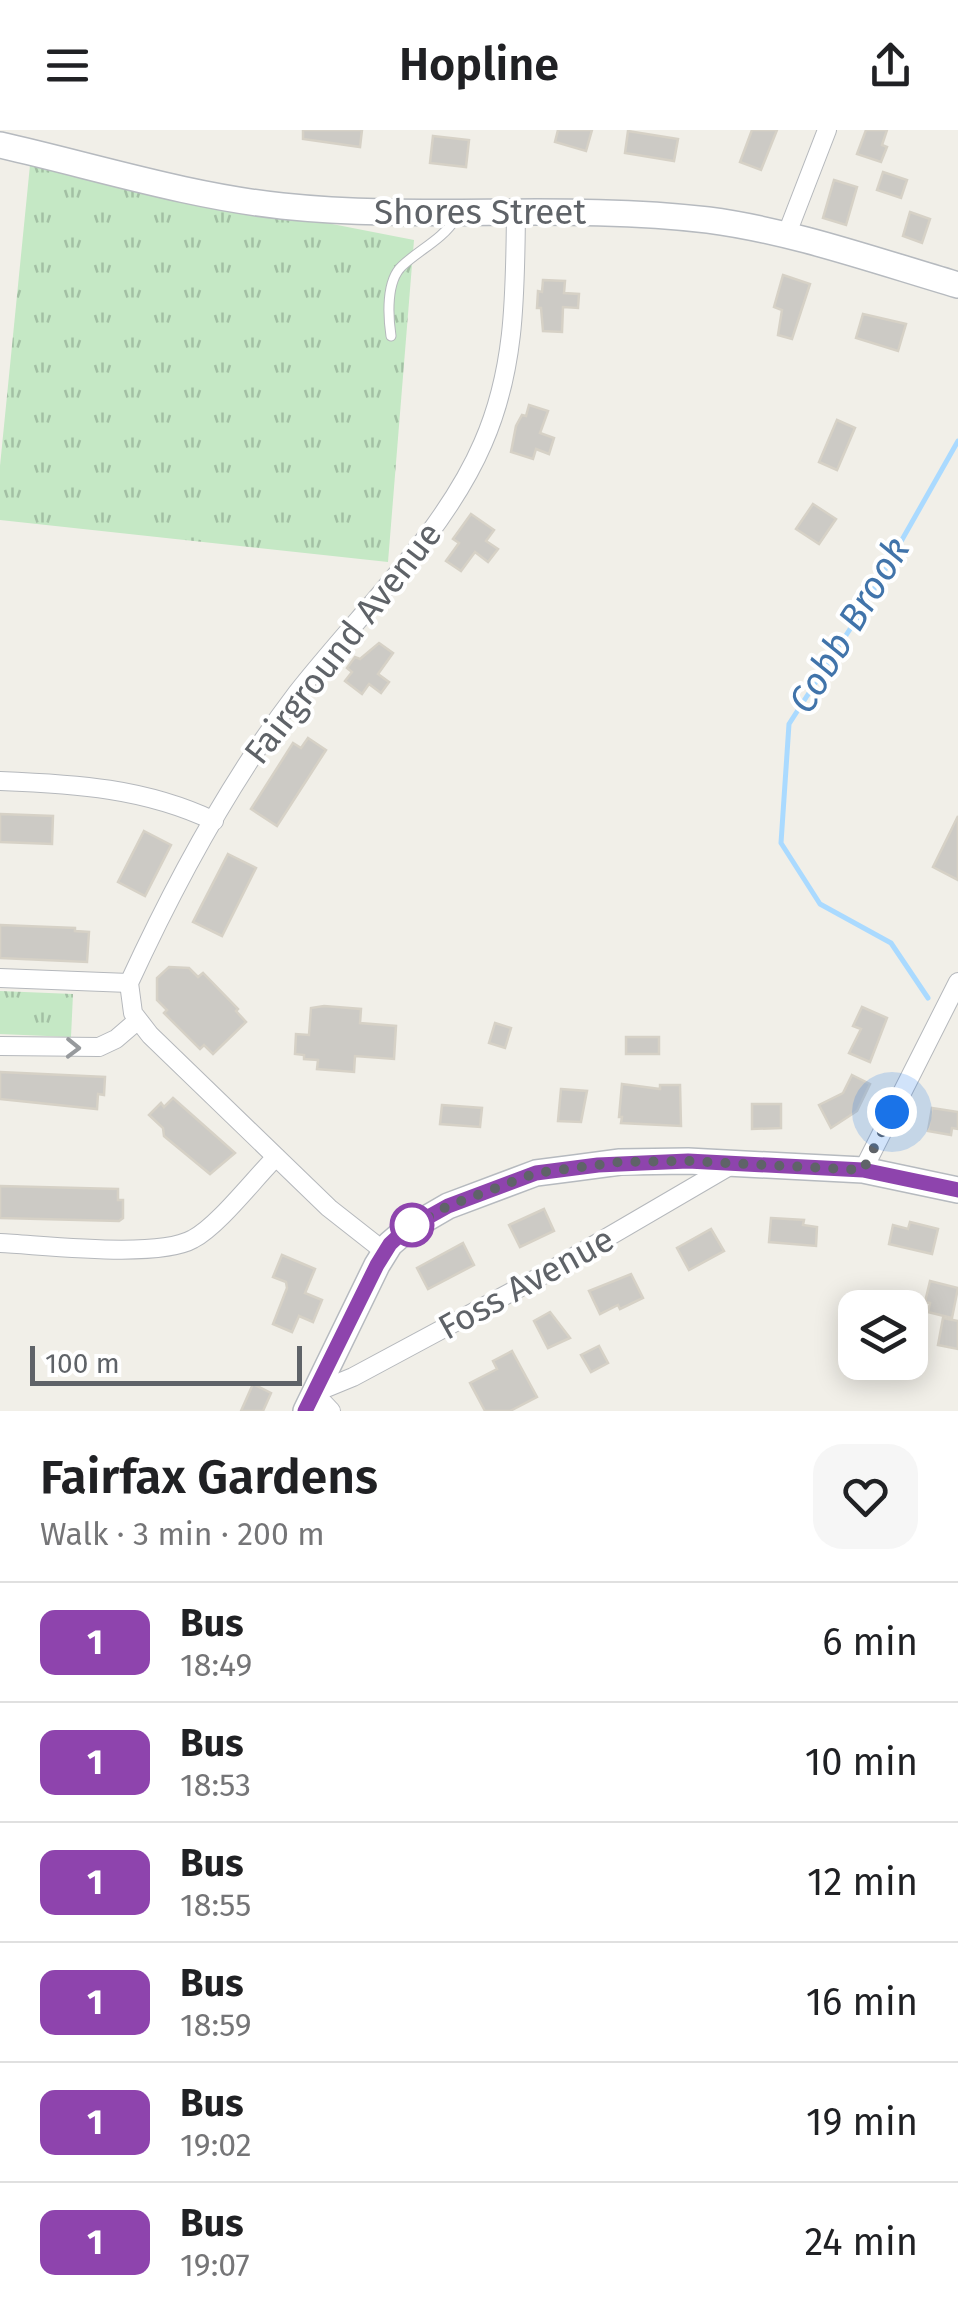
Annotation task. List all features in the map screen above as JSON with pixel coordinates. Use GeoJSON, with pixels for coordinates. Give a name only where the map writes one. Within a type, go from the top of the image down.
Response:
{"type":"FeatureCollection","features":[{"type":"Feature","properties":{"kind":"street"},"geometry":{"type":"LineString","coordinates":[[786,236],[828,130]]}},
{"type":"Feature","properties":{"kind":"street","name":"Shores Street"},"geometry":{"type":"LineString","coordinates":[[0,145],[268,204],[369,213],[516,212],[711,220],[786,236],[958,285]]}},
{"type":"Feature","properties":{"kind":"street","name":"Fairground Avenue"},"geometry":{"type":"LineString","coordinates":[[129,983],[214,821],[286,708],[434,525],[475,461],[496,409],[510,354],[515,312],[516,212]]}},
{"type":"Feature","properties":{"kind":"street"},"geometry":{"type":"LineString","coordinates":[[0,780],[76,784],[138,794],[214,821]]}},
{"type":"Feature","properties":{"kind":"street"},"geometry":{"type":"LineString","coordinates":[[0,978],[129,983],[130,1004],[137,1021],[329,1208],[390,1245]]}},
{"type":"Feature","properties":{"kind":"street"},"geometry":{"type":"LineString","coordinates":[[863,1170],[958,982]]}},
{"type":"Feature","properties":{"kind":"street"},"geometry":{"type":"LineString","coordinates":[[0,1046],[99,1047],[137,1021]]}},
{"type":"Feature","properties":{"kind":"street"},"geometry":{"type":"LineString","coordinates":[[0,1243],[148,1248],[179,1245],[199,1235],[276,1157]]}},
{"type":"Feature","properties":{"kind":"street"},"geometry":{"type":"LineString","coordinates":[[317,1405],[390,1245],[420,1220],[448,1206],[536,1173],[620,1162],[733,1164],[863,1170],[958,1190]]}},
{"type":"Feature","properties":{"kind":"street","name":"Foss Avenue"},"geometry":{"type":"LineString","coordinates":[[317,1405],[354,1377],[543,1275],[733,1164]]}},
{"type":"Feature","properties":{"kind":"lane"},"geometry":{"type":"LineString","coordinates":[[391,336],[390,302],[398,269],[448,230],[460,212]]}},
{"type":"Feature","properties":{"kind":"green space"},"geometry":{"type":"Polygon","coordinates":[[[30,165],[414,240],[388,562],[0,520],[0,466],[30,165]]]}},
{"type":"Feature","properties":{"kind":"green space"},"geometry":{"type":"Polygon","coordinates":[[[0,991],[73,994],[71,1037],[0,1034],[0,991]]]}},
{"type":"Feature","properties":{"kind":"building"},"geometry":{"type":"Polygon","coordinates":[[[303,130],[362,130],[360,147],[303,139],[303,130]]]}},
{"type":"Feature","properties":{"kind":"building"},"geometry":{"type":"Polygon","coordinates":[[[558,130],[592,130],[586,151],[555,142],[558,130]]]}},
{"type":"Feature","properties":{"kind":"building"},"geometry":{"type":"Polygon","coordinates":[[[752,130],[777,130],[761,170],[740,162],[752,130]]]}},
{"type":"Feature","properties":{"kind":"building"},"geometry":{"type":"Polygon","coordinates":[[[866,130],[887,130],[882,145],[887,147],[881,162],[857,154],[866,130]]]}},
{"type":"Feature","properties":{"kind":"building"},"geometry":{"type":"Polygon","coordinates":[[[628,131],[678,139],[674,161],[625,153],[628,131]]]}},
{"type":"Feature","properties":{"kind":"building"},"geometry":{"type":"Polygon","coordinates":[[[433,136],[469,140],[466,167],[430,163],[433,136]]]}},
{"type":"Feature","properties":{"kind":"building"},"geometry":{"type":"Polygon","coordinates":[[[883,172],[907,180],[901,198],[877,190],[883,172]]]}},
{"type":"Feature","properties":{"kind":"building"},"geometry":{"type":"Polygon","coordinates":[[[834,180],[857,187],[846,225],[823,218],[834,180]]]}},
{"type":"Feature","properties":{"kind":"building"},"geometry":{"type":"Polygon","coordinates":[[[910,212],[930,219],[922,243],[903,236],[910,212]]]}},
{"type":"Feature","properties":{"kind":"building"},"geometry":{"type":"Polygon","coordinates":[[[783,275],[810,284],[792,339],[778,335],[782,310],[774,307],[783,275]]]}},
{"type":"Feature","properties":{"kind":"building"},"geometry":{"type":"Polygon","coordinates":[[[543,280],[565,281],[564,293],[579,294],[578,308],[563,307],[562,332],[543,331],[541,308],[537,308],[543,280]]]}},
{"type":"Feature","properties":{"kind":"building"},"geometry":{"type":"Polygon","coordinates":[[[863,314],[906,324],[898,351],[856,338],[863,314]]]}},
{"type":"Feature","properties":{"kind":"building"},"geometry":{"type":"Polygon","coordinates":[[[529,405],[548,411],[540,433],[554,438],[549,454],[536,449],[533,459],[511,452],[516,426],[522,415],[526,416],[529,405]]]}},
{"type":"Feature","properties":{"kind":"building"},"geometry":{"type":"Polygon","coordinates":[[[837,420],[855,428],[837,470],[819,462],[837,420]]]}},
{"type":"Feature","properties":{"kind":"building"},"geometry":{"type":"Polygon","coordinates":[[[813,504],[836,519],[819,544],[796,529],[813,504]]]}},
{"type":"Feature","properties":{"kind":"building"},"geometry":{"type":"Polygon","coordinates":[[[471,514],[494,530],[486,541],[498,549],[488,562],[475,552],[461,571],[446,561],[459,543],[453,539],[471,514]]]}},
{"type":"Feature","properties":{"kind":"building"},"geometry":{"type":"Polygon","coordinates":[[[379,643],[393,653],[378,674],[389,682],[381,693],[369,684],[362,694],[345,681],[352,672],[347,668],[355,657],[360,659],[379,643]]]}},
{"type":"Feature","properties":{"kind":"building"},"geometry":{"type":"Polygon","coordinates":[[[308,738],[326,750],[277,826],[251,809],[293,743],[301,748],[308,738]]]}},
{"type":"Feature","properties":{"kind":"building"},"geometry":{"type":"Polygon","coordinates":[[[0,814],[53,816],[52,844],[0,842],[0,814]]]}},
{"type":"Feature","properties":{"kind":"building"},"geometry":{"type":"Polygon","coordinates":[[[958,816],[958,880],[933,867],[958,816]]]}},
{"type":"Feature","properties":{"kind":"building"},"geometry":{"type":"Polygon","coordinates":[[[144,831],[171,845],[145,896],[118,882],[144,831]]]}},
{"type":"Feature","properties":{"kind":"building"},"geometry":{"type":"Polygon","coordinates":[[[228,854],[256,868],[222,936],[193,922],[228,854]]]}},
{"type":"Feature","properties":{"kind":"building"},"geometry":{"type":"Polygon","coordinates":[[[0,925],[89,932],[87,962],[0,958],[0,925]]]}},
{"type":"Feature","properties":{"kind":"building"},"geometry":{"type":"Polygon","coordinates":[[[169,967],[189,968],[198,977],[203,973],[246,1022],[213,1054],[204,1045],[200,1049],[164,1013],[167,1010],[157,1000],[157,978],[169,967]]]}},
{"type":"Feature","properties":{"kind":"building"},"geometry":{"type":"Polygon","coordinates":[[[862,1007],[887,1018],[870,1062],[849,1053],[861,1029],[853,1026],[862,1007]]]}},
{"type":"Feature","properties":{"kind":"building"},"geometry":{"type":"Polygon","coordinates":[[[311,1008],[361,1009],[360,1023],[396,1026],[394,1059],[355,1056],[354,1072],[317,1069],[318,1060],[295,1054],[296,1034],[309,1035],[311,1008]]]}},
{"type":"Feature","properties":{"kind":"building"},"geometry":{"type":"Polygon","coordinates":[[[495,1023],[511,1028],[505,1048],[489,1043],[495,1023]]]}},
{"type":"Feature","properties":{"kind":"building"},"geometry":{"type":"Polygon","coordinates":[[[626,1037],[659,1037],[659,1054],[626,1054],[626,1037]]]}},
{"type":"Feature","properties":{"kind":"building"},"geometry":{"type":"Polygon","coordinates":[[[0,1072],[105,1077],[104,1095],[98,1094],[97,1109],[0,1099],[0,1072]]]}},
{"type":"Feature","properties":{"kind":"building"},"geometry":{"type":"Polygon","coordinates":[[[852,1075],[870,1084],[857,1111],[831,1128],[819,1105],[843,1093],[852,1075]]]}},
{"type":"Feature","properties":{"kind":"building"},"geometry":{"type":"Polygon","coordinates":[[[622,1084],[660,1089],[660,1085],[680,1085],[681,1126],[621,1123],[622,1084]]]}},
{"type":"Feature","properties":{"kind":"building"},"geometry":{"type":"Polygon","coordinates":[[[561,1089],[587,1091],[581,1122],[558,1121],[561,1089]]]}},
{"type":"Feature","properties":{"kind":"building"},"geometry":{"type":"Polygon","coordinates":[[[173,1098],[235,1153],[210,1174],[164,1136],[163,1128],[149,1115],[173,1098]]]}},
{"type":"Feature","properties":{"kind":"building"},"geometry":{"type":"Polygon","coordinates":[[[752,1104],[781,1104],[781,1128],[752,1129],[752,1104]]]}},
{"type":"Feature","properties":{"kind":"building"},"geometry":{"type":"Polygon","coordinates":[[[442,1105],[482,1108],[480,1127],[440,1124],[442,1105]]]}},
{"type":"Feature","properties":{"kind":"building"},"geometry":{"type":"Polygon","coordinates":[[[932,1108],[958,1112],[958,1129],[952,1128],[951,1135],[928,1131],[932,1108]]]}},
{"type":"Feature","properties":{"kind":"building"},"geometry":{"type":"Polygon","coordinates":[[[0,1186],[118,1189],[118,1200],[123,1200],[123,1218],[0,1218],[0,1186]]]}},
{"type":"Feature","properties":{"kind":"building"},"geometry":{"type":"Polygon","coordinates":[[[544,1209],[554,1231],[520,1247],[509,1225],[544,1209]]]}},
{"type":"Feature","properties":{"kind":"building"},"geometry":{"type":"Polygon","coordinates":[[[771,1218],[804,1220],[803,1225],[817,1227],[816,1246],[769,1242],[771,1218]]]}},
{"type":"Feature","properties":{"kind":"building"},"geometry":{"type":"Polygon","coordinates":[[[910,1222],[938,1229],[932,1254],[889,1244],[893,1225],[908,1229],[910,1222]]]}},
{"type":"Feature","properties":{"kind":"building"},"geometry":{"type":"Polygon","coordinates":[[[711,1229],[724,1251],[689,1270],[677,1248],[711,1229]]]}},
{"type":"Feature","properties":{"kind":"building"},"geometry":{"type":"Polygon","coordinates":[[[463,1243],[474,1265],[428,1289],[417,1268],[463,1243]]]}},
{"type":"Feature","properties":{"kind":"building"},"geometry":{"type":"Polygon","coordinates":[[[282,1255],[315,1269],[305,1293],[322,1300],[313,1322],[299,1316],[292,1332],[273,1324],[287,1288],[286,1282],[273,1277],[282,1255]]]}},
{"type":"Feature","properties":{"kind":"building"},"geometry":{"type":"Polygon","coordinates":[[[631,1274],[643,1298],[600,1314],[589,1291],[631,1274]]]}},
{"type":"Feature","properties":{"kind":"building"},"geometry":{"type":"Polygon","coordinates":[[[930,1281],[958,1288],[952,1318],[928,1312],[930,1281]]]}},
{"type":"Feature","properties":{"kind":"building"},"geometry":{"type":"Polygon","coordinates":[[[550,1312],[570,1338],[548,1348],[534,1321],[550,1312]]]}},
{"type":"Feature","properties":{"kind":"building"},"geometry":{"type":"Polygon","coordinates":[[[943,1318],[958,1321],[958,1349],[938,1345],[943,1318]]]}},
{"type":"Feature","properties":{"kind":"building"},"geometry":{"type":"Polygon","coordinates":[[[599,1346],[608,1363],[591,1372],[581,1355],[599,1346]]]}},
{"type":"Feature","properties":{"kind":"building"},"geometry":{"type":"Polygon","coordinates":[[[512,1351],[537,1397],[510,1411],[485,1411],[470,1383],[497,1369],[493,1361],[512,1351]]]}},
{"type":"Feature","properties":{"kind":"building"},"geometry":{"type":"Polygon","coordinates":[[[253,1384],[271,1393],[263,1411],[241,1411],[253,1384]]]}},
{"type":"Feature","properties":{"kind":"waterway","name":"Cobb Brook"},"geometry":{"type":"LineString","coordinates":[[928,998],[891,943],[820,904],[781,843],[789,724],[861,612],[958,441]]}},
{"type":"Feature","properties":{"kind":"bus line","name":"1"},"geometry":{"type":"LineString","coordinates":[[305,1411],[390,1244],[420,1220],[448,1206],[536,1173],[620,1162],[688,1161],[863,1170],[958,1190]]}},
{"type":"Feature","properties":{"kind":"route"},"geometry":{"type":"LineString","coordinates":[[412,1225],[405,1230],[448,1206],[536,1173],[620,1162],[688,1161],[863,1170],[892,1112]]}}]}
